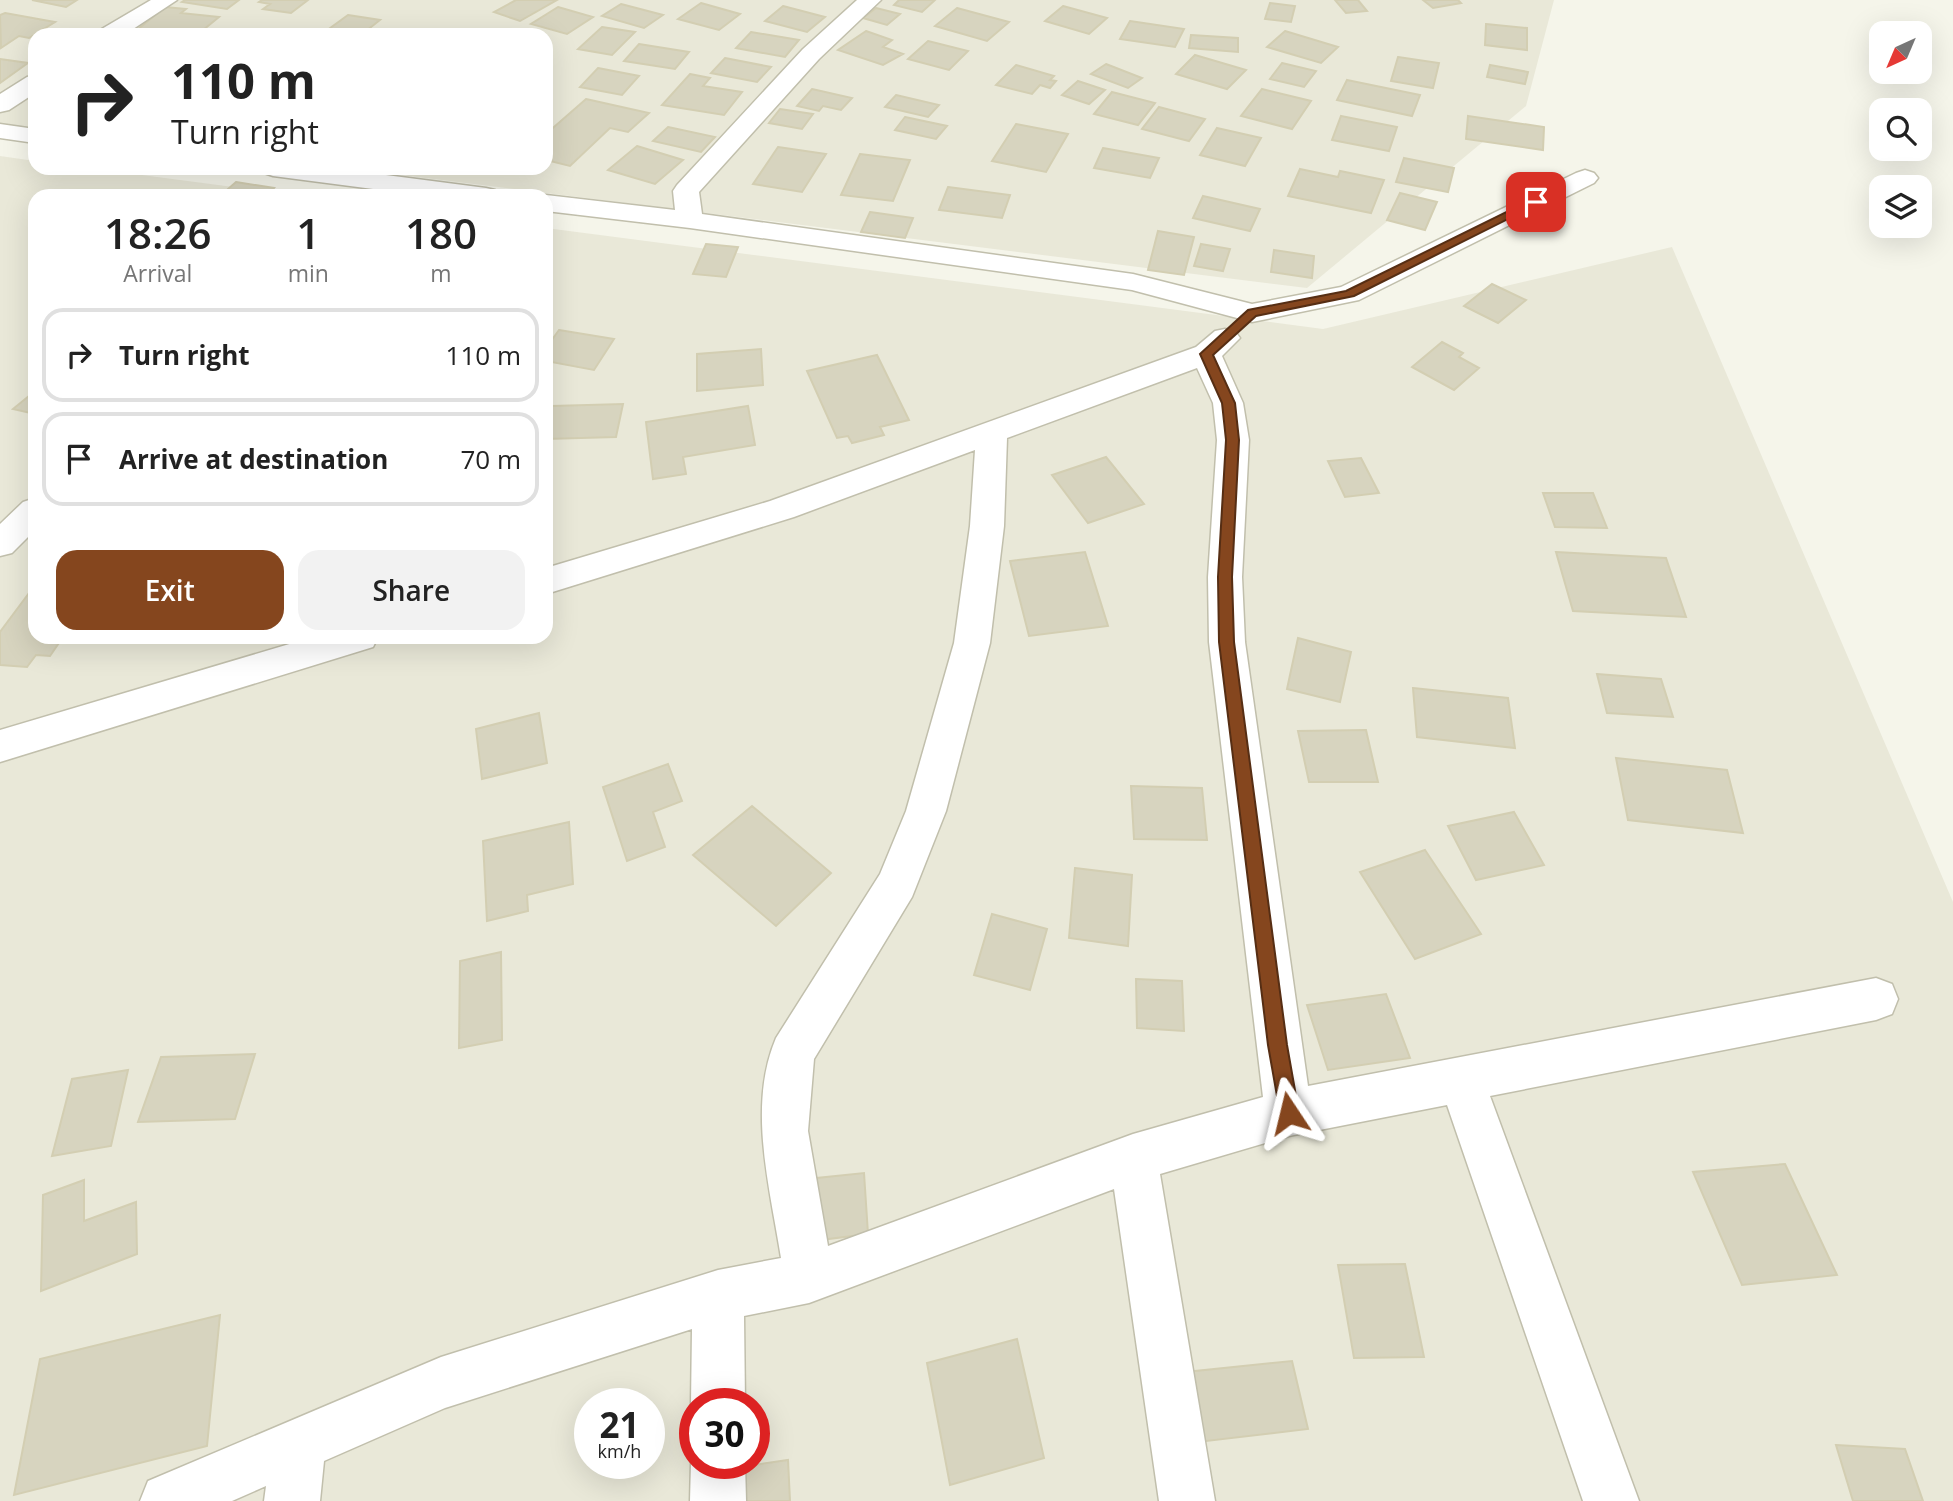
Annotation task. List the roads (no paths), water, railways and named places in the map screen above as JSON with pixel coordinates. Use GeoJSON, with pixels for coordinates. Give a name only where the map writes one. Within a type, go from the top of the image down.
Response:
{"type":"FeatureCollection","features":[{"type":"Feature","properties":{"kind":"street"},"geometry":{"type":"LineString","coordinates":[[120,28],[166,0]]}},
{"type":"Feature","properties":{"kind":"street"},"geometry":{"type":"LineString","coordinates":[[690,220],[686,191],[811,54],[870,0]]}},
{"type":"Feature","properties":{"kind":"street"},"geometry":{"type":"LineString","coordinates":[[0,105],[28,87]]}},
{"type":"Feature","properties":{"kind":"street"},"geometry":{"type":"LineString","coordinates":[[0,131],[28,135]]}},
{"type":"Feature","properties":{"kind":"street"},"geometry":{"type":"LineString","coordinates":[[313,175],[392,189]]}},
{"type":"Feature","properties":{"kind":"street"},"geometry":{"type":"LineString","coordinates":[[553,205],[690,220],[1133,282],[1252,313],[1349,293],[1585,178]]}},
{"type":"Feature","properties":{"kind":"street"},"geometry":{"type":"LineString","coordinates":[[553,579],[782,509],[1206,354],[1252,313]]}},
{"type":"Feature","properties":{"kind":"street"},"geometry":{"type":"LineString","coordinates":[[1206,354],[1228,403],[1233,440],[1225,577],[1227,642],[1289,1113]]}},
{"type":"Feature","properties":{"kind":"street"},"geometry":{"type":"LineString","coordinates":[[809,1278],[784,1131],[792,1054],[897,884],[926,811],[972,643],[987,526],[992,431]]}},
{"type":"Feature","properties":{"kind":"street"},"geometry":{"type":"LineString","coordinates":[[0,544],[28,517]]}},
{"type":"Feature","properties":{"kind":"street"},"geometry":{"type":"LineString","coordinates":[[0,746],[337,644]]}},
{"type":"Feature","properties":{"kind":"street"},"geometry":{"type":"LineString","coordinates":[[168,1501],[441,1383],[719,1294],[809,1278],[1133,1158],[1289,1113],[1876,999]]}},
{"type":"Feature","properties":{"kind":"street"},"geometry":{"type":"LineString","coordinates":[[1461,1080],[1612,1501]]}},
{"type":"Feature","properties":{"kind":"street"},"geometry":{"type":"LineString","coordinates":[[1133,1158],[1187,1501]]}},
{"type":"Feature","properties":{"kind":"street"},"geometry":{"type":"LineString","coordinates":[[718,1388],[719,1294]]}},
{"type":"Feature","properties":{"kind":"street"},"geometry":{"type":"LineString","coordinates":[[292,1501],[299,1444]]}},
{"type":"Feature","properties":{"kind":"street"},"geometry":{"type":"LineString","coordinates":[[718,1479],[718,1501]]}}]}
